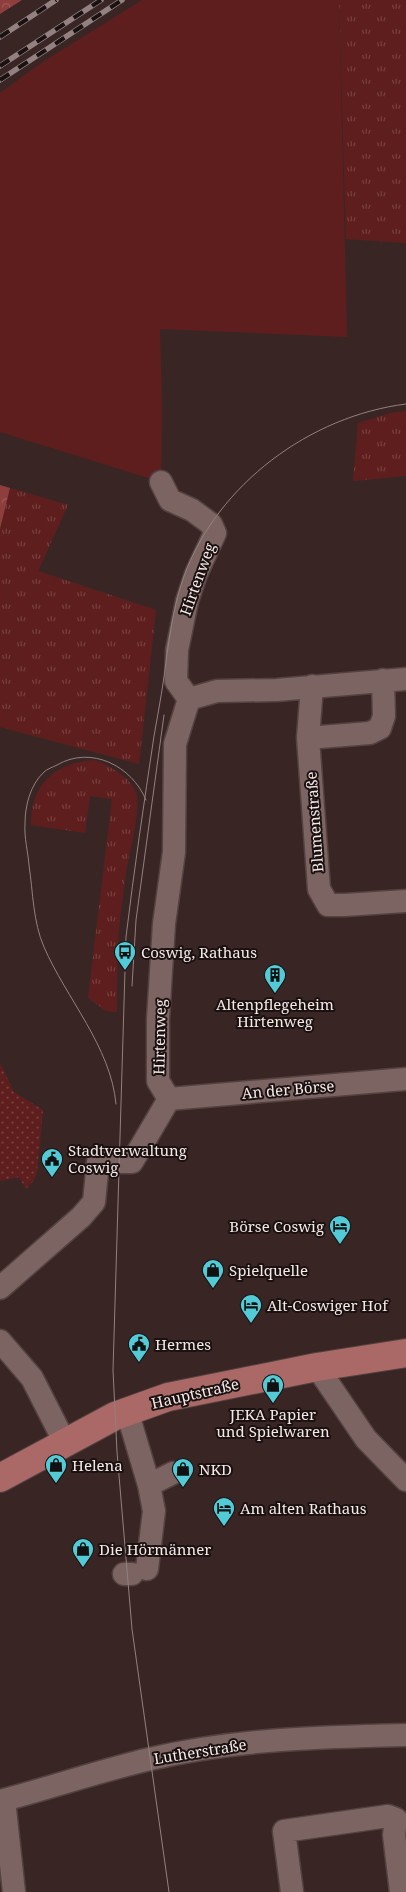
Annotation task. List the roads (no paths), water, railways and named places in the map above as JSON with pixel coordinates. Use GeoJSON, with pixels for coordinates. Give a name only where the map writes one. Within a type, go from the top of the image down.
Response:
{"type":"FeatureCollection","features":[{"type":"Feature","properties":{"kind":"main road","name":"Hauptstraße"},"geometry":{"type":"LineString","coordinates":[[0,1478],[127,1411],[168,1397],[317,1367],[406,1353]]}},
{"type":"Feature","properties":{"kind":"street","name":"Hirtenweg"},"geometry":{"type":"LineString","coordinates":[[161,482],[170,500],[192,510],[211,524],[215,533],[196,574],[187,601],[178,642],[176,681],[189,699],[175,744],[174,852],[164,924],[158,1019],[158,1081],[169,1099]]}},
{"type":"Feature","properties":{"kind":"street"},"geometry":{"type":"LineString","coordinates":[[189,699],[217,691],[277,690],[406,679]]}},
{"type":"Feature","properties":{"kind":"street"},"geometry":{"type":"LineString","coordinates":[[308,738],[370,733],[380,728],[384,716],[383,680]]}},
{"type":"Feature","properties":{"kind":"street","name":"Blumenstraße"},"geometry":{"type":"LineString","coordinates":[[312,686],[308,738],[319,889],[328,904],[345,905],[406,901]]}},
{"type":"Feature","properties":{"kind":"street","name":"An der Börse"},"geometry":{"type":"LineString","coordinates":[[169,1099],[406,1079]]}},
{"type":"Feature","properties":{"kind":"street"},"geometry":{"type":"LineString","coordinates":[[0,1288],[82,1217],[94,1202],[98,1162],[132,1162],[169,1099]]}},
{"type":"Feature","properties":{"kind":"street"},"geometry":{"type":"LineString","coordinates":[[0,1341],[32,1378],[65,1443]]}},
{"type":"Feature","properties":{"kind":"street"},"geometry":{"type":"LineString","coordinates":[[317,1367],[366,1439],[406,1480]]}},
{"type":"Feature","properties":{"kind":"street"},"geometry":{"type":"LineString","coordinates":[[127,1411],[149,1485],[154,1511],[134,1572]]}},
{"type":"Feature","properties":{"kind":"street"},"geometry":{"type":"LineString","coordinates":[[149,1485],[173,1473]]}},
{"type":"Feature","properties":{"kind":"street","name":"Lutherstraße"},"geometry":{"type":"LineString","coordinates":[[2,1801],[150,1759],[232,1744],[310,1737],[406,1735]]}},
{"type":"Feature","properties":{"kind":"street"},"geometry":{"type":"LineString","coordinates":[[2,1801],[14,1892]]}},
{"type":"Feature","properties":{"kind":"street"},"geometry":{"type":"LineString","coordinates":[[292,1892],[284,1831],[388,1816],[396,1819],[394,1835],[401,1892]]}},
{"type":"Feature","properties":{"kind":"tram line"},"geometry":{"type":"LineString","coordinates":[[169,1892],[132,1629],[117,1452],[113,1370],[126,937],[170,634],[181,585],[199,543],[220,512],[244,484],[272,460],[303,439],[336,423],[370,411],[406,404]]}},
{"type":"Feature","properties":{"kind":"tram line"},"geometry":{"type":"LineString","coordinates":[[132,986],[136,920],[164,715]]}},
{"type":"Feature","properties":{"kind":"tram line"},"geometry":{"type":"LineString","coordinates":[[116,1104],[106,1063],[97,1043],[53,966],[40,937],[28,860],[25,817],[27,803],[39,777],[50,768],[70,759],[83,757],[109,762],[121,769],[140,788],[146,800]]}},
{"type":"Feature","properties":{"kind":"railway"},"geometry":{"type":"LineString","coordinates":[[0,37],[56,0]]}},
{"type":"Feature","properties":{"kind":"railway"},"geometry":{"type":"LineString","coordinates":[[0,66],[101,0]]}},
{"type":"Feature","properties":{"kind":"railway"},"geometry":{"type":"LineString","coordinates":[[0,80],[122,0]]}},
{"type":"Feature","properties":{"kind":"place","name":"Coswig, Rathaus"},"geometry":{"type":"Point","coordinates":[125,971]}},
{"type":"Feature","properties":{"kind":"place","name":"Altenpflegeheim Hirtenweg"},"geometry":{"type":"Point","coordinates":[275,994]}},
{"type":"Feature","properties":{"kind":"place","name":"Stadtverwaltung Coswig"},"geometry":{"type":"Point","coordinates":[52,1178]}},
{"type":"Feature","properties":{"kind":"place","name":"Börse Coswig"},"geometry":{"type":"Point","coordinates":[340,1245]}},
{"type":"Feature","properties":{"kind":"place","name":"Spielquelle"},"geometry":{"type":"Point","coordinates":[213,1289]}},
{"type":"Feature","properties":{"kind":"place","name":"Alt-Coswiger Hof"},"geometry":{"type":"Point","coordinates":[251,1324]}},
{"type":"Feature","properties":{"kind":"place","name":"Hermes"},"geometry":{"type":"Point","coordinates":[139,1363]}},
{"type":"Feature","properties":{"kind":"place","name":"JEKA Papier und Spielwaren"},"geometry":{"type":"Point","coordinates":[273,1404]}},
{"type":"Feature","properties":{"kind":"place","name":"Helena"},"geometry":{"type":"Point","coordinates":[56,1484]}},
{"type":"Feature","properties":{"kind":"place","name":"NKD"},"geometry":{"type":"Point","coordinates":[183,1488]}},
{"type":"Feature","properties":{"kind":"place","name":"Am alten Rathaus"},"geometry":{"type":"Point","coordinates":[224,1527]}},
{"type":"Feature","properties":{"kind":"place","name":"Die Hörmänner"},"geometry":{"type":"Point","coordinates":[83,1568]}}]}
